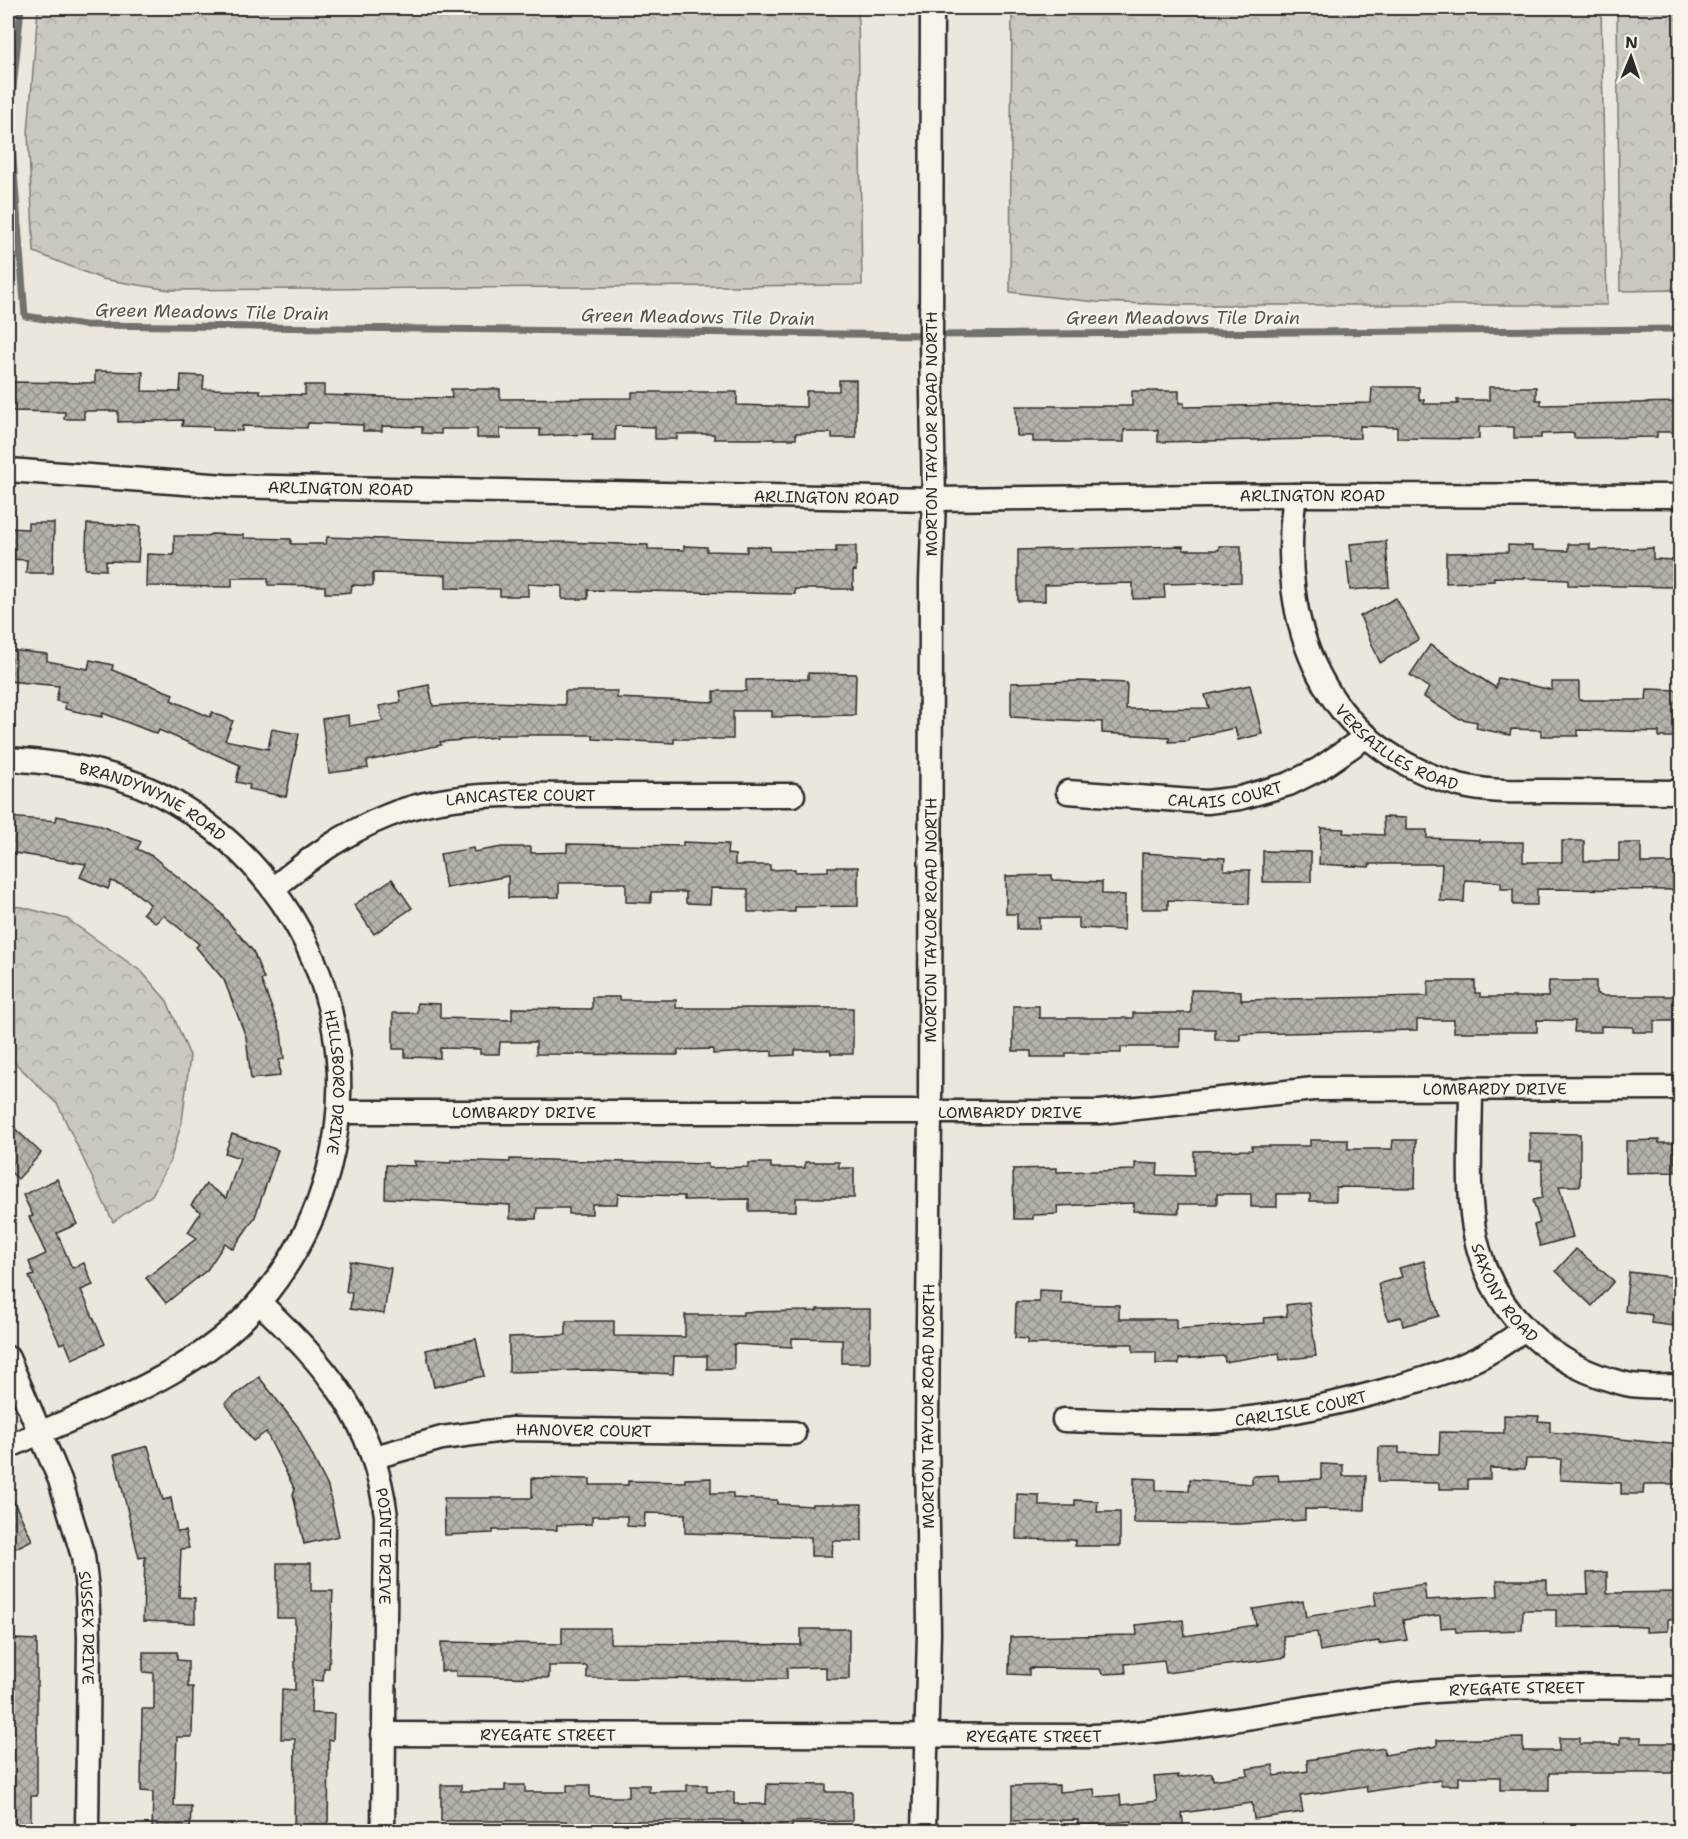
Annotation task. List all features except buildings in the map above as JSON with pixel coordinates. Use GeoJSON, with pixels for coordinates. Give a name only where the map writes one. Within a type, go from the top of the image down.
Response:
{"type":"FeatureCollection","features":[{"type":"Feature","properties":{"kind":"street","name":"MORTON TAYLOR ROAD NORTH"},"geometry":{"type":"LineString","coordinates":[[924,1832],[927,1735],[930,639],[934,500],[931,334],[932,8]]}},
{"type":"Feature","properties":{"kind":"street","name":"ARLINGTON ROAD"},"geometry":{"type":"LineString","coordinates":[[8,470],[225,486],[934,500],[1295,495],[1680,496]]}},
{"type":"Feature","properties":{"kind":"street","name":"VERSAILLES ROAD"},"geometry":{"type":"LineString","coordinates":[[1295,495],[1289,533],[1289,566],[1300,630],[1312,662],[1328,690],[1347,716],[1367,736],[1393,756],[1427,774],[1496,791],[1680,792]]}},
{"type":"Feature","properties":{"kind":"street","name":"CALAIS COURT"},"geometry":{"type":"LineString","coordinates":[[1068,792],[1207,802],[1240,798],[1289,784],[1341,756],[1367,736]]}},
{"type":"Feature","properties":{"kind":"street","name":"BRANDYWYNE ROAD"},"geometry":{"type":"LineString","coordinates":[[8,759],[87,768],[147,789],[172,801],[217,832],[273,889]]}},
{"type":"Feature","properties":{"kind":"street","name":"LANCASTER COURT"},"geometry":{"type":"LineString","coordinates":[[273,889],[308,859],[346,834],[388,815],[442,801],[496,795],[793,795]]}},
{"type":"Feature","properties":{"kind":"street","name":"HILLSBORO DRIVE"},"geometry":{"type":"LineString","coordinates":[[8,1447],[181,1367],[226,1335],[259,1302],[287,1266],[313,1218],[331,1165],[340,1112],[338,1056],[325,992],[302,935],[273,889]]}},
{"type":"Feature","properties":{"kind":"street","name":"SAXONY ROAD"},"geometry":{"type":"LineString","coordinates":[[1471,1088],[1472,1211],[1475,1238],[1494,1290],[1524,1329],[1546,1349],[1595,1375],[1628,1384],[1680,1386]]}},
{"type":"Feature","properties":{"kind":"street","name":"LOMBARDY DRIVE"},"geometry":{"type":"LineString","coordinates":[[340,1112],[1100,1112],[1314,1089],[1680,1088]]}},
{"type":"Feature","properties":{"kind":"street","name":"POINTE DRIVE"},"geometry":{"type":"LineString","coordinates":[[259,1302],[299,1340],[333,1381],[360,1422],[375,1457],[386,1516],[383,1832]]}},
{"type":"Feature","properties":{"kind":"street","name":"CARLISLE COURT"},"geometry":{"type":"LineString","coordinates":[[1064,1420],[1204,1422],[1299,1411],[1371,1394],[1470,1364],[1500,1348],[1524,1329]]}},
{"type":"Feature","properties":{"kind":"street","name":"SUSSEX DRIVE"},"geometry":{"type":"LineString","coordinates":[[8,1358],[74,1517],[87,1589],[87,1832]]}},
{"type":"Feature","properties":{"kind":"street","name":"HANOVER COURT"},"geometry":{"type":"LineString","coordinates":[[375,1457],[442,1438],[511,1429],[794,1433]]}},
{"type":"Feature","properties":{"kind":"street","name":"RYEGATE STREET"},"geometry":{"type":"LineString","coordinates":[[383,1734],[1120,1734],[1403,1694],[1472,1688],[1680,1688]]}},
{"type":"Feature","properties":{"kind":"green space"},"geometry":{"type":"Polygon","coordinates":[[[38,8],[858,8],[862,285],[170,290],[102,279],[34,252],[28,133],[38,8]]]}},
{"type":"Feature","properties":{"kind":"green space"},"geometry":{"type":"Polygon","coordinates":[[[1012,8],[1601,8],[1607,305],[1177,305],[1095,302],[1010,292],[1012,8]]]}},
{"type":"Feature","properties":{"kind":"green space"},"geometry":{"type":"Polygon","coordinates":[[[1617,8],[1680,8],[1680,290],[1620,291],[1617,8]]]}},
{"type":"Feature","properties":{"kind":"green space"},"geometry":{"type":"Polygon","coordinates":[[[8,906],[22,907],[67,919],[142,972],[167,1001],[190,1056],[182,1122],[170,1161],[152,1195],[113,1222],[58,1105],[8,1056],[8,906]]]}},
{"type":"Feature","properties":{"kind":"waterway","name":"Green Meadows Tile Drain"},"geometry":{"type":"LineString","coordinates":[[21,8],[10,119],[25,316],[84,325],[929,335],[1680,329]]}}]}
